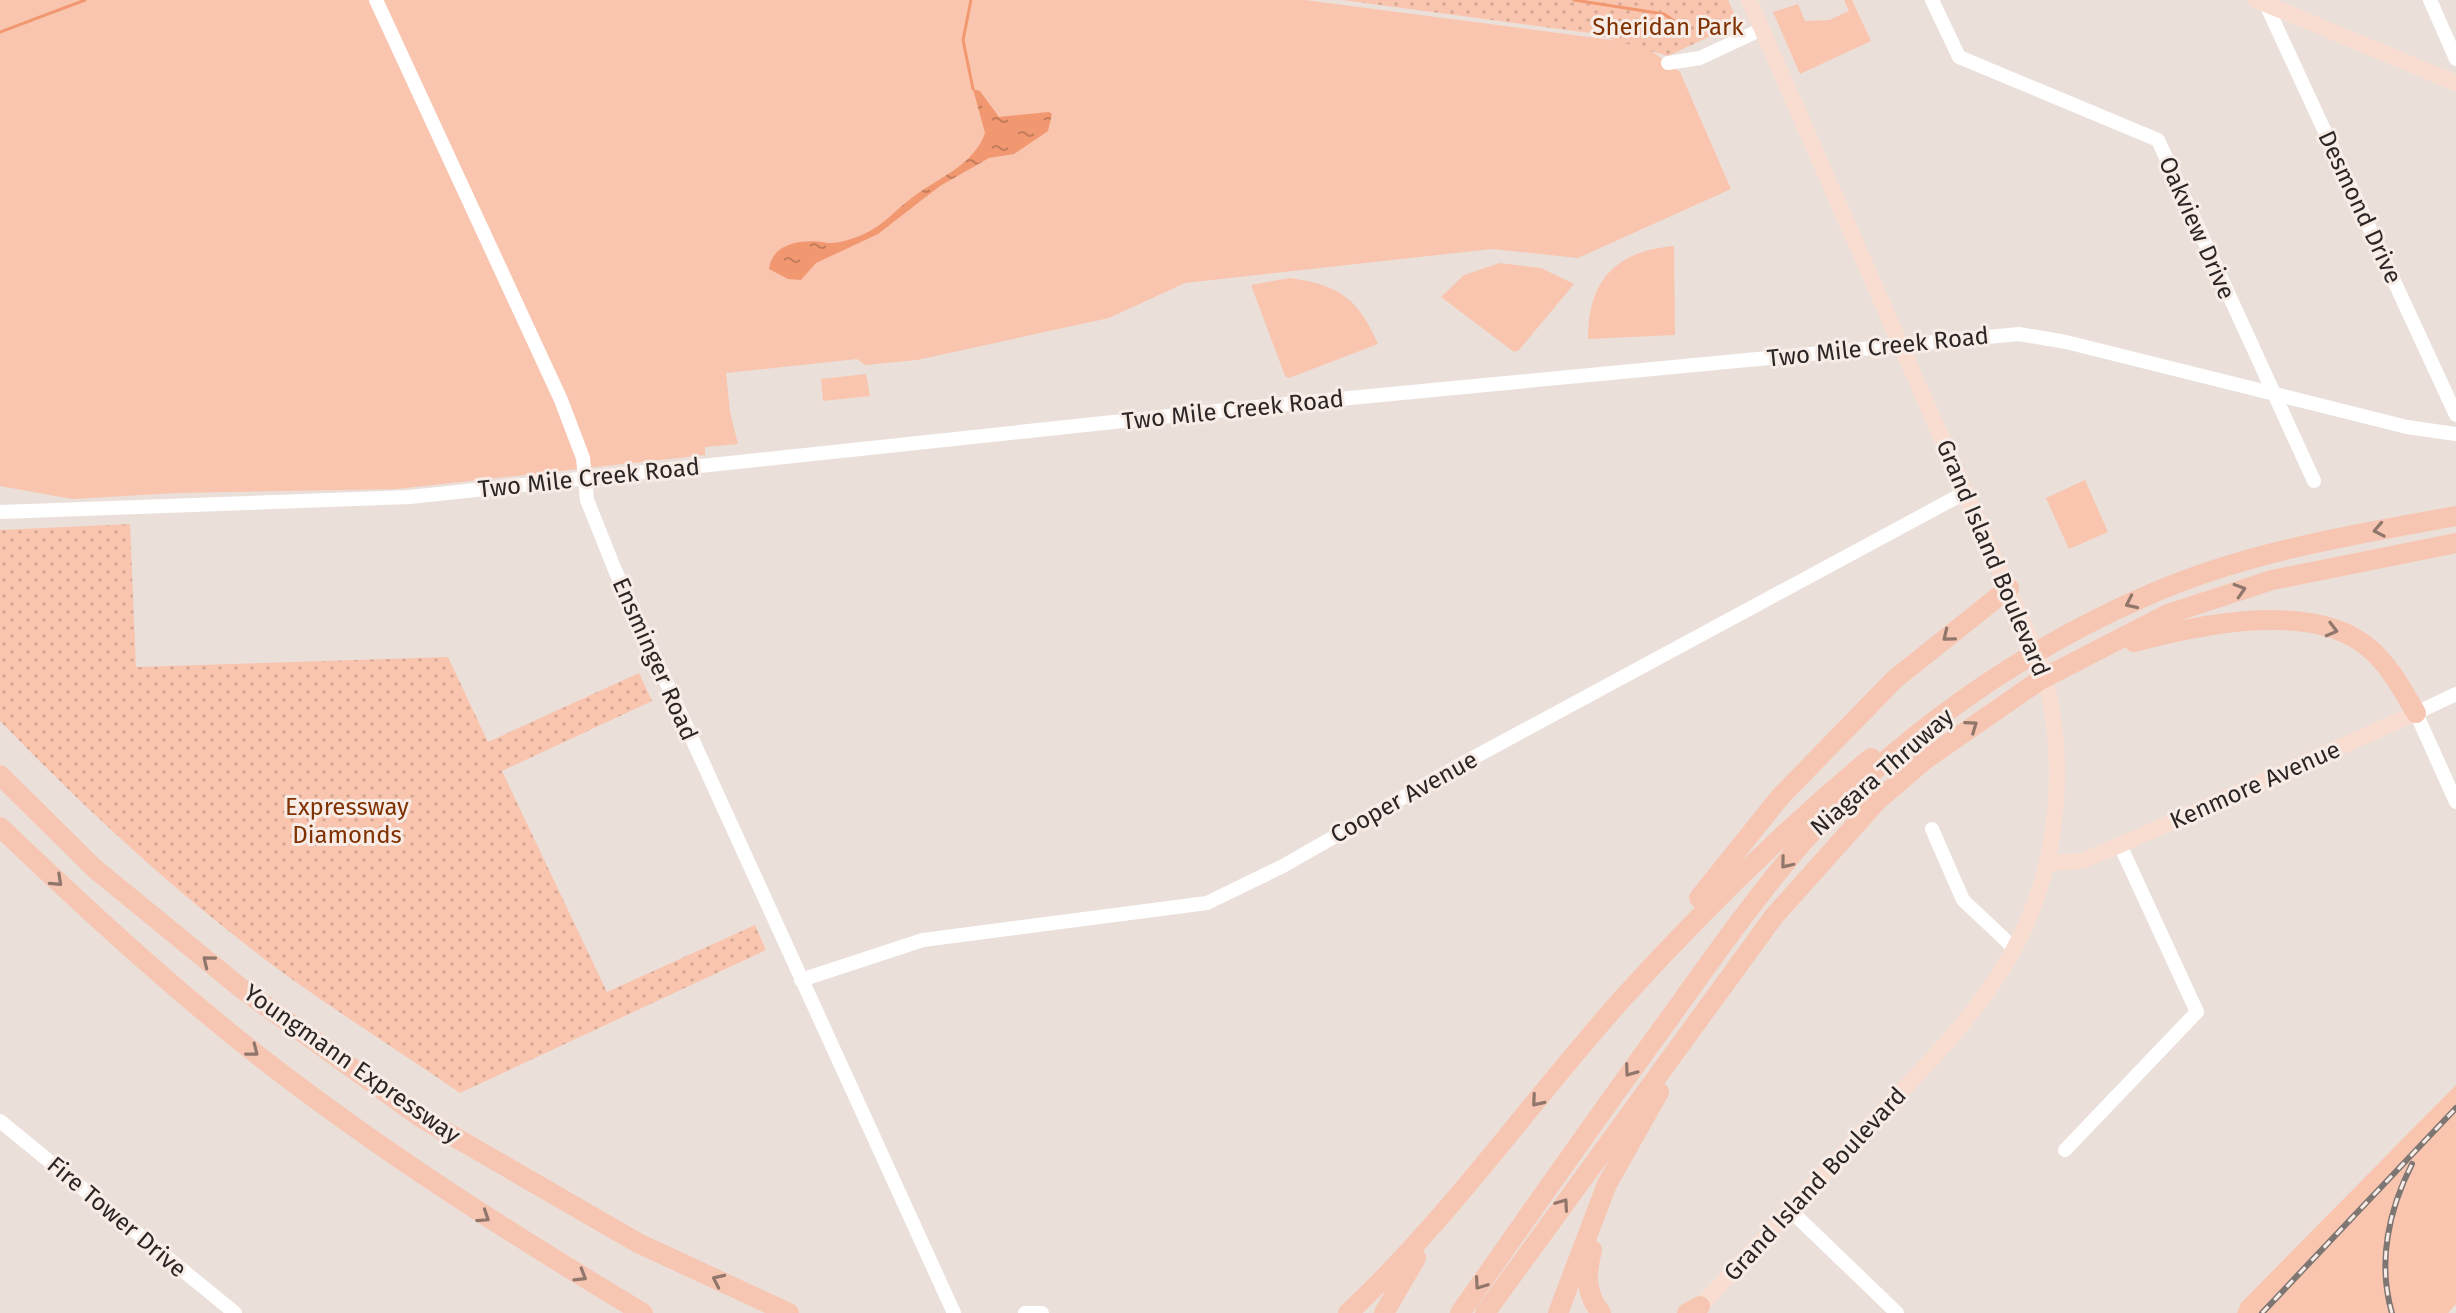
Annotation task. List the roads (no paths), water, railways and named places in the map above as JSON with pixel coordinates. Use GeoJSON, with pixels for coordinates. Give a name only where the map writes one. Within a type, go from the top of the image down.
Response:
{"type":"FeatureCollection","features":[{"type":"Feature","properties":{"kind":"highway","name":"Niagara Thruway"},"geometry":{"type":"LineString","coordinates":[[1460,1313],[1733,930],[1803,842],[1849,795],[1989,680],[2080,626],[2148,595],[2245,561],[2332,539],[2456,516]]}},
{"type":"Feature","properties":{"kind":"highway","name":"Niagara Thruway"},"geometry":{"type":"LineString","coordinates":[[1485,1313],[1775,915],[1877,801],[1926,759],[1997,708],[2091,653],[2168,614],[2272,580],[2456,543]]}},
{"type":"Feature","properties":{"kind":"highway"},"geometry":{"type":"LineString","coordinates":[[1623,998],[1649,960],[1780,797],[1895,679],[2009,588]]}},
{"type":"Feature","properties":{"kind":"highway"},"geometry":{"type":"LineString","coordinates":[[2091,653],[2222,622],[2275,620],[2312,625],[2346,634],[2367,646],[2391,670],[2416,713]]}},
{"type":"Feature","properties":{"kind":"highway"},"geometry":{"type":"LineString","coordinates":[[1348,1313],[1454,1202],[1623,998],[1712,901],[1819,802],[1939,708],[1989,680]]}},
{"type":"Feature","properties":{"kind":"highway","name":"Youngmann Expressway"},"geometry":{"type":"LineString","coordinates":[[0,775],[94,868],[217,969],[420,1117],[638,1243],[789,1313]]}},
{"type":"Feature","properties":{"kind":"highway","name":"Youngmann Expressway"},"geometry":{"type":"LineString","coordinates":[[0,827],[110,931],[256,1054],[450,1195],[643,1313]]}},
{"type":"Feature","properties":{"kind":"highway"},"geometry":{"type":"LineString","coordinates":[[1558,1313],[1601,1199],[1631,1139],[1726,983]]}},
{"type":"Feature","properties":{"kind":"highway"},"geometry":{"type":"LineString","coordinates":[[1601,1199],[1587,1276],[1590,1295],[1601,1313]]}},
{"type":"Feature","properties":{"kind":"highway"},"geometry":{"type":"LineString","coordinates":[[1384,1313],[1454,1202]]}},
{"type":"Feature","properties":{"kind":"main road","name":"Grand Island Boulevard"},"geometry":{"type":"LineString","coordinates":[[1694,1311],[1951,1039],[2015,949],[2050,863],[2056,791],[2054,721],[2041,664],[1749,0]]}},
{"type":"Feature","properties":{"kind":"main road"},"geometry":{"type":"LineString","coordinates":[[2262,1],[2456,83]]}},
{"type":"Feature","properties":{"kind":"main road","name":"Kenmore Avenue"},"geometry":{"type":"LineString","coordinates":[[2050,863],[2082,861],[2416,713]]}},
{"type":"Feature","properties":{"kind":"street","name":"Ensminger Road"},"geometry":{"type":"LineString","coordinates":[[376,0],[561,400],[583,458],[587,500],[615,570],[954,1313]]}},
{"type":"Feature","properties":{"kind":"street","name":"Oakview Drive"},"geometry":{"type":"LineString","coordinates":[[1932,0],[1959,57],[2158,140],[2271,393],[2314,481]]}},
{"type":"Feature","properties":{"kind":"street"},"geometry":{"type":"LineString","coordinates":[[2430,0],[2456,59]]}},
{"type":"Feature","properties":{"kind":"street","name":"Desmond Drive"},"geometry":{"type":"LineString","coordinates":[[2262,1],[2456,415]]}},
{"type":"Feature","properties":{"kind":"street"},"geometry":{"type":"LineString","coordinates":[[1668,63],[1700,58],[1762,29]]}},
{"type":"Feature","properties":{"kind":"street","name":"Two Mile Creek Road"},"geometry":{"type":"LineString","coordinates":[[0,512],[410,497],[1230,409],[2019,334],[2066,342],[2407,427],[2456,434]]}},
{"type":"Feature","properties":{"kind":"street","name":"Cooper Avenue"},"geometry":{"type":"LineString","coordinates":[[801,980],[831,967],[923,940],[1207,903],[1283,866],[1467,761],[1966,492]]}},
{"type":"Feature","properties":{"kind":"street","name":"Kenmore Avenue"},"geometry":{"type":"LineString","coordinates":[[2416,713],[2456,694]]}},
{"type":"Feature","properties":{"kind":"street"},"geometry":{"type":"LineString","coordinates":[[2416,713],[2456,802]]}},
{"type":"Feature","properties":{"kind":"street"},"geometry":{"type":"LineString","coordinates":[[1932,829],[1963,900],[2015,949]]}},
{"type":"Feature","properties":{"kind":"street"},"geometry":{"type":"LineString","coordinates":[[2065,1150],[2197,1012],[2120,845]]}},
{"type":"Feature","properties":{"kind":"street","name":"Fire Tower Drive"},"geometry":{"type":"LineString","coordinates":[[0,1121],[235,1313]]}},
{"type":"Feature","properties":{"kind":"street"},"geometry":{"type":"LineString","coordinates":[[1790,1210],[1897,1313]]}},
{"type":"Feature","properties":{"kind":"street"},"geometry":{"type":"LineString","coordinates":[[1025,1313],[1042,1313]]}},
{"type":"Feature","properties":{"kind":"water"},"geometry":{"type":"Polygon","coordinates":[[[973,89],[980,91],[999,117],[1049,112],[1052,114],[1048,131],[1014,154],[989,158],[940,186],[878,234],[816,263],[801,280],[788,279],[769,269],[772,259],[784,247],[810,241],[837,243],[871,230],[964,162],[973,154],[985,133],[973,89]]]}},
{"type":"Feature","properties":{"kind":"waterway"},"geometry":{"type":"LineString","coordinates":[[0,32],[85,0]]}},
{"type":"Feature","properties":{"kind":"waterway"},"geometry":{"type":"LineString","coordinates":[[971,0],[963,40],[973,89]]}},
{"type":"Feature","properties":{"kind":"waterway"},"geometry":{"type":"LineString","coordinates":[[1574,0],[1664,14],[1674,21]]}},
{"type":"Feature","properties":{"kind":"railway"},"geometry":{"type":"LineString","coordinates":[[2262,1313],[2456,1108]]}},
{"type":"Feature","properties":{"kind":"railway"},"geometry":{"type":"LineString","coordinates":[[2392,1313],[2386,1275],[2388,1236],[2397,1199],[2412,1164]]}},
{"type":"Feature","properties":{"kind":"park label","name":"Sheridan Park"},"geometry":{"type":"Point","coordinates":[1668,27]}},
{"type":"Feature","properties":{"kind":"park label","name":"Expressway Diamonds"},"geometry":{"type":"Point","coordinates":[347,821]}}]}
